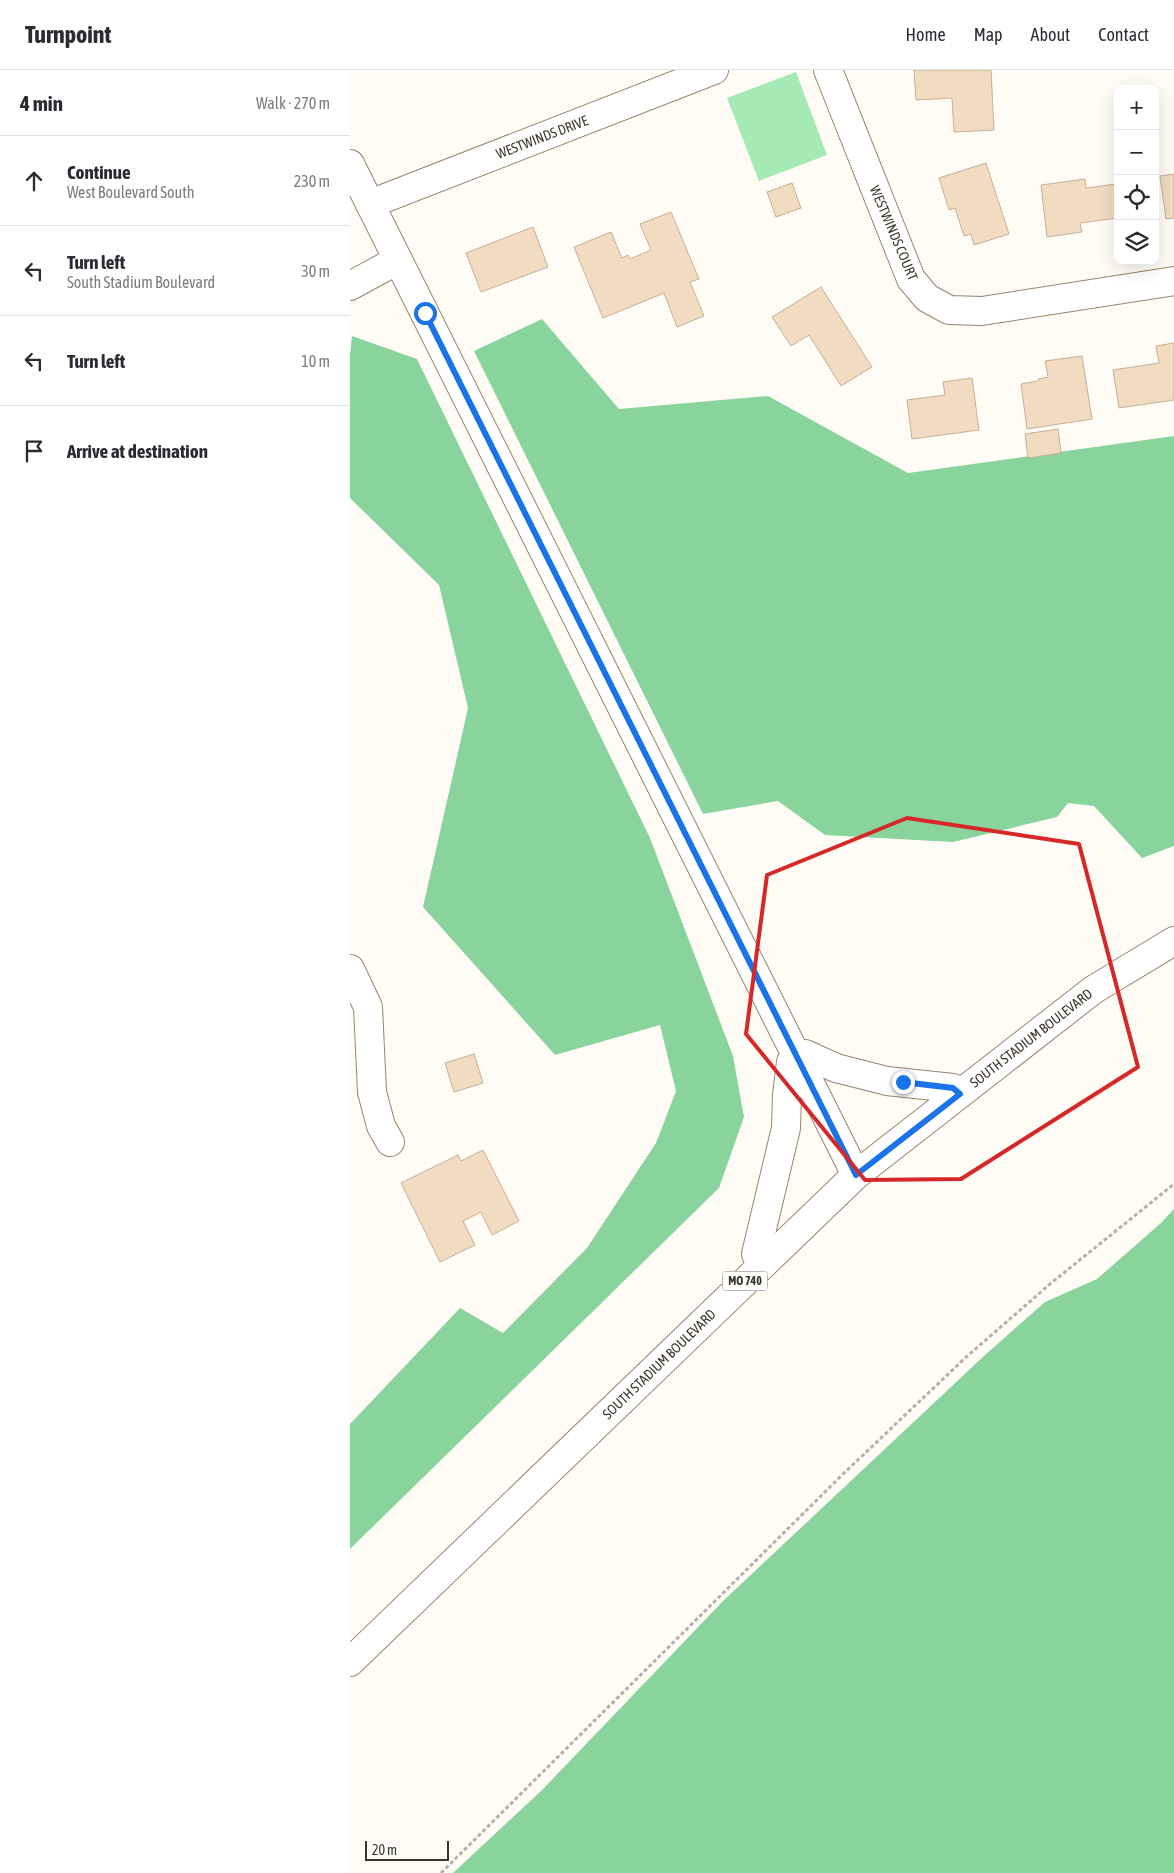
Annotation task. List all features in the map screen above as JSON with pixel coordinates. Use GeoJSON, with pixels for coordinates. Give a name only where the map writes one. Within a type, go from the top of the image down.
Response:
{"type":"FeatureCollection","features":[{"type":"Feature","properties":{"kind":"main road","name":"WESTWINDS DRIVE"},"geometry":{"type":"LineString","coordinates":[[370,204],[714,70]]}},
{"type":"Feature","properties":{"kind":"main road","name":"WESTWINDS COURT"},"geometry":{"type":"LineString","coordinates":[[828,70],[911,279],[927,298],[949,310],[982,311],[1174,281]]}},
{"type":"Feature","properties":{"kind":"main road"},"geometry":{"type":"LineString","coordinates":[[350,164],[856,1175]]}},
{"type":"Feature","properties":{"kind":"main road"},"geometry":{"type":"LineString","coordinates":[[350,286],[398,260]]}},
{"type":"Feature","properties":{"kind":"main road","name":"SOUTH STADIUM BOULEVARD"},"geometry":{"type":"LineString","coordinates":[[350,1662],[856,1175],[1092,990],[1174,941]]}},
{"type":"Feature","properties":{"kind":"main road"},"geometry":{"type":"LineString","coordinates":[[350,970],[368,1007],[372,1092],[381,1126],[390,1142]]}},
{"type":"Feature","properties":{"kind":"main road"},"geometry":{"type":"LineString","coordinates":[[761,1266],[756,1254],[786,1128],[787,1095],[792,1062],[797,1057],[805,1054],[836,1068],[887,1080],[953,1088],[960,1094]]}},
{"type":"Feature","properties":{"kind":"path"},"geometry":{"type":"LineString","coordinates":[[442,1873],[840,1477],[964,1359],[1050,1284],[1174,1184]]}},
{"type":"Feature","properties":{"kind":"highlighted area"},"geometry":{"type":"Polygon","coordinates":[[[907,818],[1079,844],[1138,1067],[961,1179],[865,1180],[746,1034],[767,875],[907,818]]]}},
{"type":"Feature","properties":{"kind":"green space"},"geometry":{"type":"Polygon","coordinates":[[[796,72],[827,155],[759,181],[727,98],[796,72]]]}},
{"type":"Feature","properties":{"kind":"green space"},"geometry":{"type":"Polygon","coordinates":[[[542,319],[619,409],[768,396],[908,473],[1174,436],[1174,846],[1142,858],[1094,806],[1068,803],[1057,817],[953,842],[825,835],[778,801],[703,814],[474,351],[542,319]]]}},
{"type":"Feature","properties":{"kind":"green space"},"geometry":{"type":"Polygon","coordinates":[[[352,336],[417,359],[650,838],[733,1056],[744,1117],[719,1188],[350,1549],[350,1424],[460,1308],[503,1333],[587,1248],[656,1143],[676,1091],[660,1025],[555,1055],[423,907],[468,708],[439,585],[350,498],[350,355],[352,336]]]}},
{"type":"Feature","properties":{"kind":"green space"},"geometry":{"type":"Polygon","coordinates":[[[1174,1209],[1174,1873],[453,1873],[542,1790],[724,1600],[985,1355],[1045,1302],[1097,1279],[1161,1223],[1174,1209]]]}},
{"type":"Feature","properties":{"kind":"building"},"geometry":{"type":"Polygon","coordinates":[[[914,70],[991,70],[994,130],[954,132],[952,98],[916,100],[914,70]]]}},
{"type":"Feature","properties":{"kind":"building"},"geometry":{"type":"Polygon","coordinates":[[[986,163],[1009,234],[974,245],[971,234],[964,236],[955,208],[949,210],[939,178],[986,163]]]}},
{"type":"Feature","properties":{"kind":"building"},"geometry":{"type":"Polygon","coordinates":[[[1174,174],[1174,218],[1166,219],[1160,176],[1174,174]]]}},
{"type":"Feature","properties":{"kind":"building"},"geometry":{"type":"Polygon","coordinates":[[[1085,179],[1086,188],[1114,184],[1114,219],[1080,223],[1082,232],[1047,237],[1041,185],[1085,179]]]}},
{"type":"Feature","properties":{"kind":"building"},"geometry":{"type":"Polygon","coordinates":[[[792,183],[801,208],[776,217],[767,192],[792,183]]]}},
{"type":"Feature","properties":{"kind":"building"},"geometry":{"type":"Polygon","coordinates":[[[671,212],[699,279],[690,282],[704,316],[677,327],[664,293],[603,318],[574,247],[611,232],[622,258],[628,255],[630,259],[651,250],[640,224],[671,212]]]}},
{"type":"Feature","properties":{"kind":"building"},"geometry":{"type":"Polygon","coordinates":[[[533,227],[548,267],[481,292],[466,253],[533,227]]]}},
{"type":"Feature","properties":{"kind":"building"},"geometry":{"type":"Polygon","coordinates":[[[821,287],[872,367],[841,386],[809,335],[791,346],[772,317],[821,287]]]}},
{"type":"Feature","properties":{"kind":"building"},"geometry":{"type":"Polygon","coordinates":[[[1174,343],[1174,400],[1119,408],[1113,370],[1159,363],[1156,346],[1174,343]]]}},
{"type":"Feature","properties":{"kind":"building"},"geometry":{"type":"Polygon","coordinates":[[[1082,356],[1092,419],[1027,429],[1021,384],[1048,377],[1045,361],[1082,356]]]}},
{"type":"Feature","properties":{"kind":"building"},"geometry":{"type":"Polygon","coordinates":[[[972,378],[979,430],[912,439],[907,400],[945,395],[943,382],[972,378]]]}},
{"type":"Feature","properties":{"kind":"building"},"geometry":{"type":"Polygon","coordinates":[[[1058,429],[1061,453],[1028,458],[1025,434],[1058,429]]]}},
{"type":"Feature","properties":{"kind":"building"},"geometry":{"type":"Polygon","coordinates":[[[474,1054],[483,1083],[454,1092],[445,1063],[474,1054]]]}},
{"type":"Feature","properties":{"kind":"building"},"geometry":{"type":"Polygon","coordinates":[[[483,1150],[519,1221],[492,1235],[481,1212],[463,1221],[475,1245],[440,1262],[401,1183],[458,1155],[461,1161],[483,1150]]]}},
{"type":"Feature","properties":{"kind":"route"},"geometry":{"type":"LineString","coordinates":[[425,313],[856,1175],[960,1094],[953,1088],[903,1082]]}}]}
